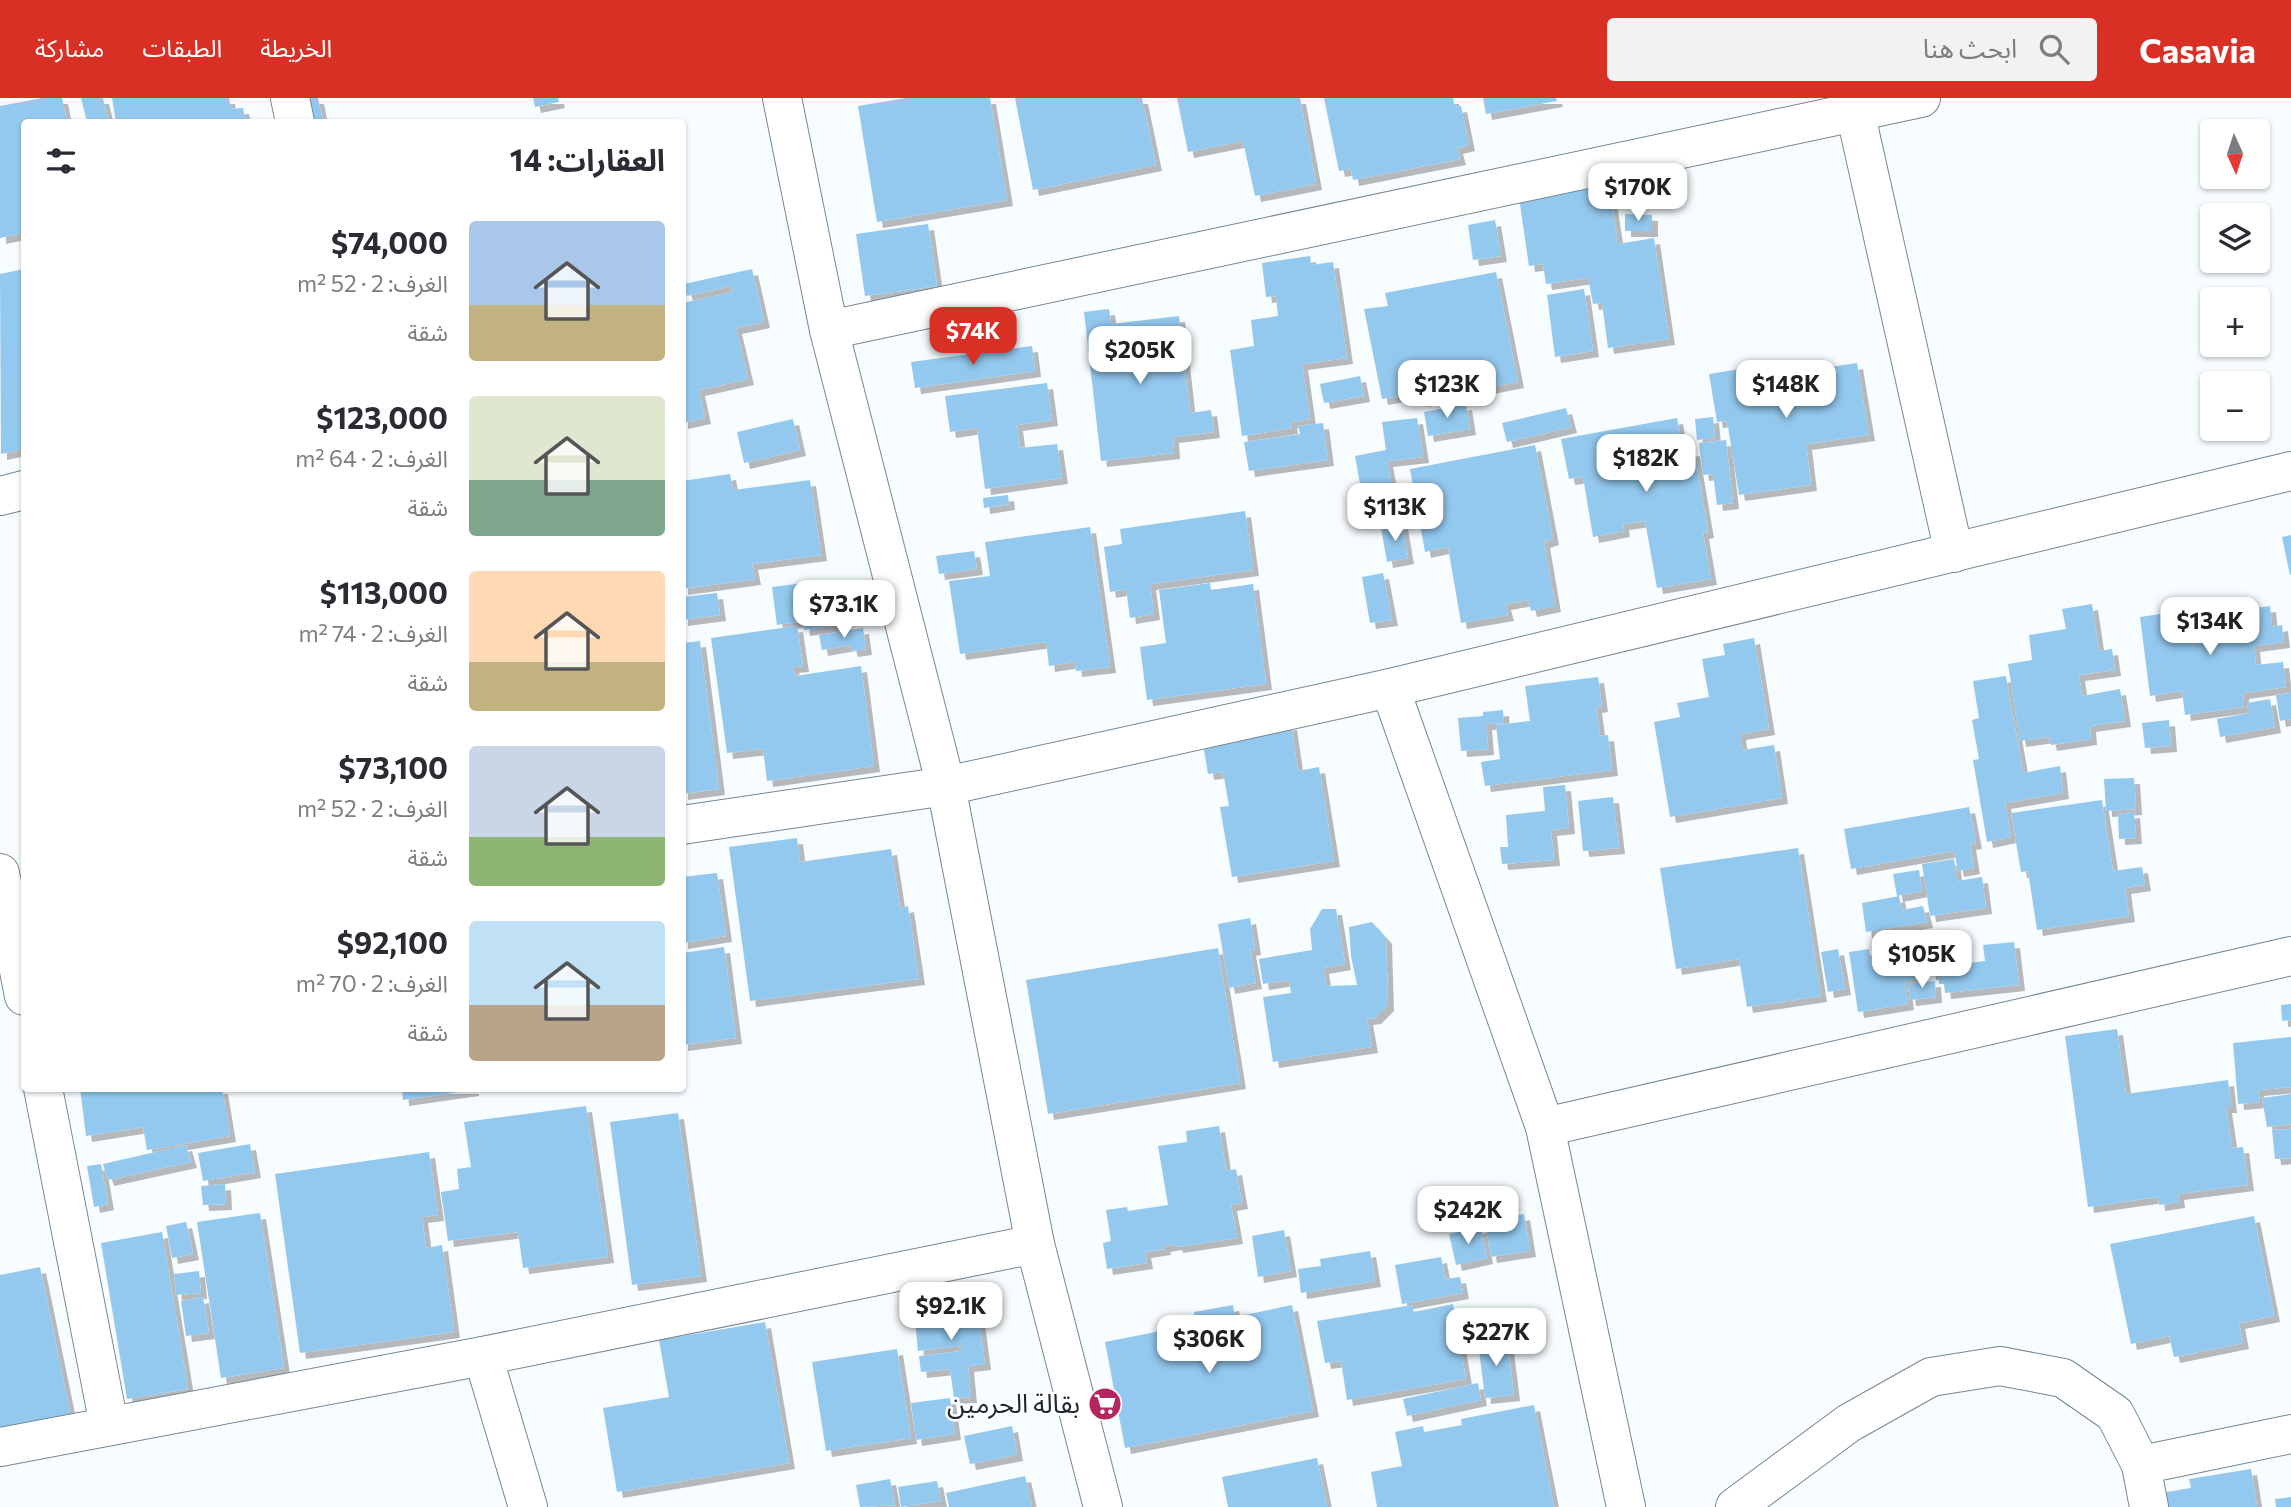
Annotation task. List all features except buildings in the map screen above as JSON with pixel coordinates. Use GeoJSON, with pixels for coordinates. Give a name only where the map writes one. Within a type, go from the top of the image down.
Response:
{"type":"FeatureCollection","features":[{"type":"Feature","properties":{"kind":"street"},"geometry":{"type":"LineString","coordinates":[[290,98],[294,119]]}},
{"type":"Feature","properties":{"kind":"street"},"geometry":{"type":"LineString","coordinates":[[782,98],[829,330],[946,786],[1035,1244],[1103,1507]]}},
{"type":"Feature","properties":{"kind":"street"},"geometry":{"type":"LineString","coordinates":[[829,330],[1854,105],[1921,98]]}},
{"type":"Feature","properties":{"kind":"street"},"geometry":{"type":"LineString","coordinates":[[1854,105],[1954,553]]}},
{"type":"Feature","properties":{"kind":"street"},"geometry":{"type":"LineString","coordinates":[[686,824],[946,786],[1390,688],[2291,471]]}},
{"type":"Feature","properties":{"kind":"street"},"geometry":{"type":"LineString","coordinates":[[0,495],[21,491]]}},
{"type":"Feature","properties":{"kind":"street"},"geometry":{"type":"LineString","coordinates":[[1390,688],[1545,1127],[1626,1507]]}},
{"type":"Feature","properties":{"kind":"street"},"geometry":{"type":"LineString","coordinates":[[9,875],[21,972]]}},
{"type":"Feature","properties":{"kind":"street"},"geometry":{"type":"LineString","coordinates":[[1545,1127],[2291,956]]}},
{"type":"Feature","properties":{"kind":"street"},"geometry":{"type":"LineString","coordinates":[[44,1092],[109,1425]]}},
{"type":"Feature","properties":{"kind":"street"},"geometry":{"type":"LineString","coordinates":[[0,1447],[483,1356],[1035,1244]]}},
{"type":"Feature","properties":{"kind":"street"},"geometry":{"type":"LineString","coordinates":[[483,1356],[528,1507]]}},
{"type":"Feature","properties":{"kind":"street"},"geometry":{"type":"LineString","coordinates":[[1735,1507],[1849,1423],[1931,1377],[2000,1366],[2063,1378],[2115,1414],[2141,1465],[2149,1507]]}},
{"type":"Feature","properties":{"kind":"street"},"geometry":{"type":"LineString","coordinates":[[2141,1465],[2291,1434]]}},
{"type":"Feature","properties":{"kind":"place","name":"بقالة الحرمين"},"geometry":{"type":"Point","coordinates":[1105,1404]}}]}
